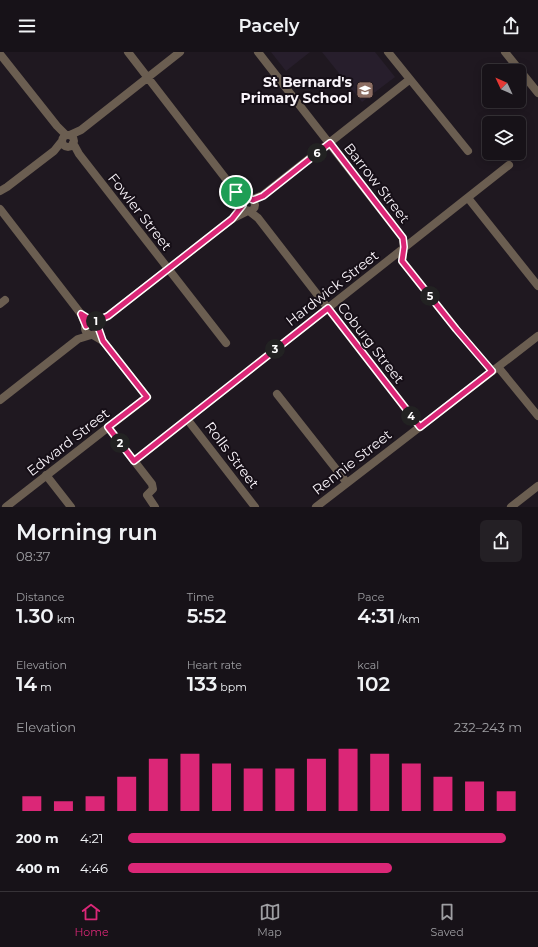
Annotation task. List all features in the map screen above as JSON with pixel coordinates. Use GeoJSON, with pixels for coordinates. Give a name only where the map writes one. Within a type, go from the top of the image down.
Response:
{"type":"FeatureCollection","features":[{"type":"Feature","properties":{"kind":"street"},"geometry":{"type":"LineString","coordinates":[[128,52],[236,192],[250,205]]}},
{"type":"Feature","properties":{"kind":"street"},"geometry":{"type":"LineString","coordinates":[[0,198],[4,189],[68,141],[180,52]]}},
{"type":"Feature","properties":{"kind":"street","name":"Barrow Street"},"geometry":{"type":"LineString","coordinates":[[258,52],[403,238],[404,247],[402,261],[456,329],[538,416]]}},
{"type":"Feature","properties":{"kind":"street"},"geometry":{"type":"LineString","coordinates":[[388,52],[409,80],[468,151]]}},
{"type":"Feature","properties":{"kind":"street"},"geometry":{"type":"LineString","coordinates":[[505,52],[538,93]]}},
{"type":"Feature","properties":{"kind":"street","name":"Fowler Street"},"geometry":{"type":"LineString","coordinates":[[0,54],[226,343]]}},
{"type":"Feature","properties":{"kind":"street"},"geometry":{"type":"LineString","coordinates":[[103,341],[86,331],[108,316],[168,268],[263,196],[409,80]]}},
{"type":"Feature","properties":{"kind":"street","name":"Hardwick Street"},"geometry":{"type":"LineString","coordinates":[[134,461],[509,165]]}},
{"type":"Feature","properties":{"kind":"street"},"geometry":{"type":"LineString","coordinates":[[468,198],[538,286]]}},
{"type":"Feature","properties":{"kind":"street","name":"Coburg Street"},"geometry":{"type":"LineString","coordinates":[[250,205],[258,218],[420,427]]}},
{"type":"Feature","properties":{"kind":"street"},"geometry":{"type":"LineString","coordinates":[[1,211],[81,314],[93,325],[103,341]]}},
{"type":"Feature","properties":{"kind":"street"},"geometry":{"type":"LineString","coordinates":[[0,400],[78,339],[93,325]]}},
{"type":"Feature","properties":{"kind":"street"},"geometry":{"type":"LineString","coordinates":[[78,339],[92,335]]}},
{"type":"Feature","properties":{"kind":"street","name":"Rennie Street"},"geometry":{"type":"LineString","coordinates":[[316,507],[538,336]]}},
{"type":"Feature","properties":{"kind":"street","name":"Edward Street"},"geometry":{"type":"LineString","coordinates":[[6,507],[147,397],[103,341]]}},
{"type":"Feature","properties":{"kind":"street"},"geometry":{"type":"LineString","coordinates":[[277,394],[348,483]]}},
{"type":"Feature","properties":{"kind":"street","name":"Rolls Street"},"geometry":{"type":"LineString","coordinates":[[187,419],[255,507]]}},
{"type":"Feature","properties":{"kind":"street"},"geometry":{"type":"LineString","coordinates":[[108,427],[153,486],[147,495],[155,507]]}},
{"type":"Feature","properties":{"kind":"street"},"geometry":{"type":"LineString","coordinates":[[46,475],[71,507]]}},
{"type":"Feature","properties":{"kind":"street"},"geometry":{"type":"LineString","coordinates":[[511,507],[538,486]]}},
{"type":"Feature","properties":{"kind":"shaded area","name":"St Bernard's Primary School"},"geometry":{"type":"Polygon","coordinates":[[[271,52],[310,52],[286,71],[271,52]]]}},
{"type":"Feature","properties":{"kind":"shaded area","name":"St Bernard's Primary School"},"geometry":{"type":"Polygon","coordinates":[[[322,52],[375,52],[395,77],[362,102],[322,52]]]}},
{"type":"Feature","properties":{"kind":"place","name":"St Bernard's Primary School"},"geometry":{"type":"Point","coordinates":[365,90]}},
{"type":"Feature","properties":{"kind":"route"},"geometry":{"type":"LineString","coordinates":[[330,143],[403,238],[404,247],[402,261],[456,329],[492,371],[420,427],[328,308],[134,461],[108,427],[147,397],[103,341],[97,324],[90,322],[86,326],[81,314],[86,317],[92,322],[94,322],[108,316],[232,219],[243,205],[236,192],[253,200],[263,196],[330,143]]}}]}
